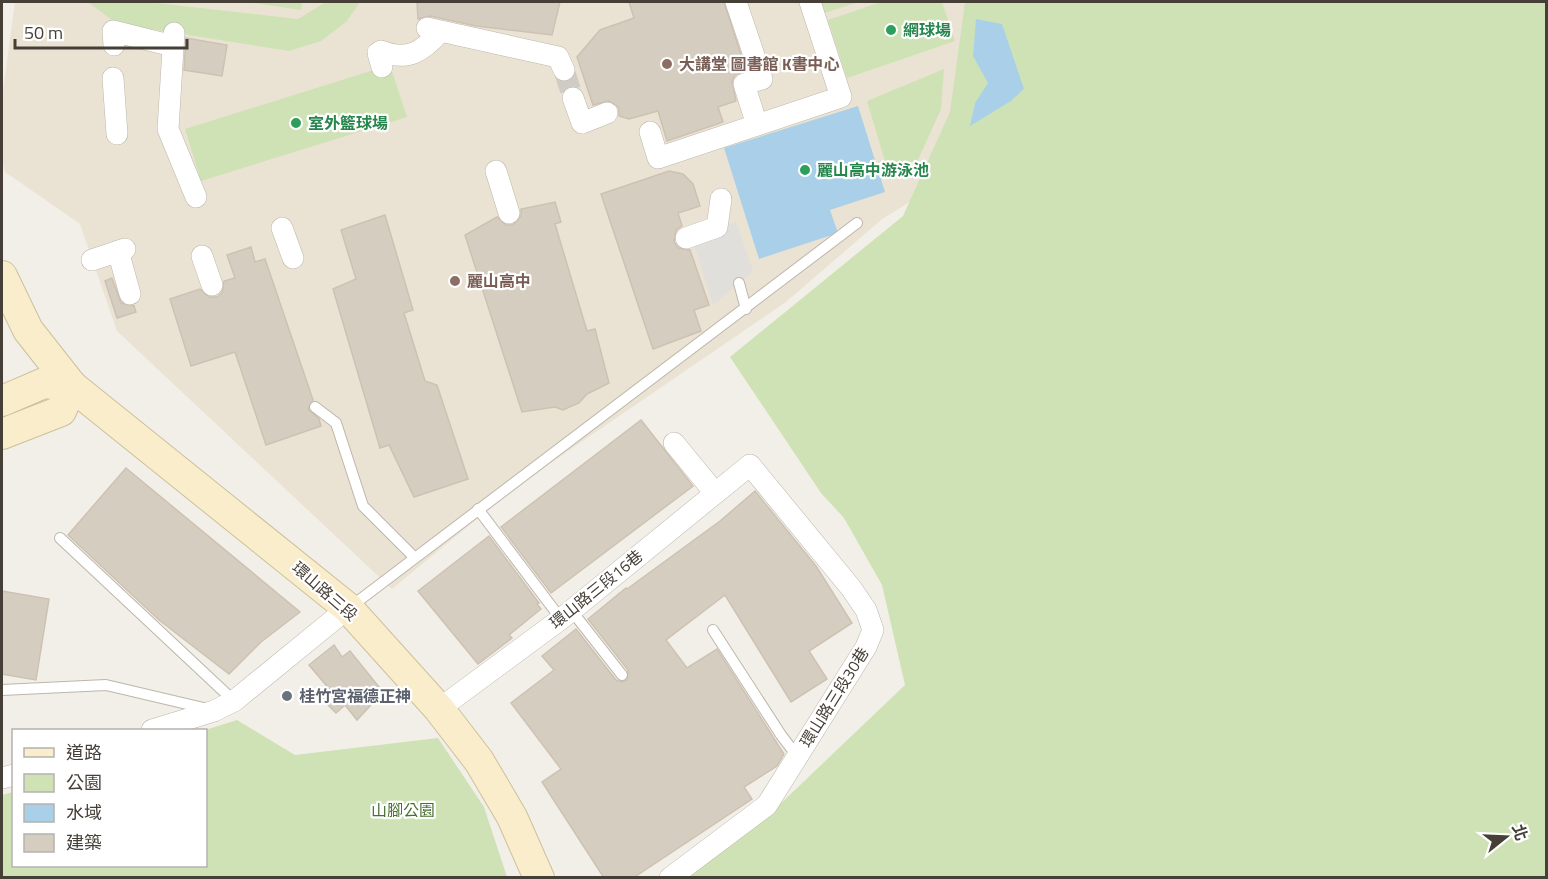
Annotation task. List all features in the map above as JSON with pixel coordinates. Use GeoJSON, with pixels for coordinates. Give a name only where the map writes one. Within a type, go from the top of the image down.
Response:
{"type":"FeatureCollection","features":[{"type":"Feature","properties":{"kind":"street"},"geometry":{"type":"LineString","coordinates":[[736,2],[762,79],[744,84],[757,125]]}},
{"type":"Feature","properties":{"kind":"street"},"geometry":{"type":"LineString","coordinates":[[650,132],[658,158],[841,97],[810,2]]}},
{"type":"Feature","properties":{"kind":"street"},"geometry":{"type":"LineString","coordinates":[[382,67],[378,53],[381,51],[393,56],[423,50],[434,30],[558,57],[564,70]]}},
{"type":"Feature","properties":{"kind":"street"},"geometry":{"type":"LineString","coordinates":[[114,45],[113,31],[173,39],[168,129],[196,197]]}},
{"type":"Feature","properties":{"kind":"street"},"geometry":{"type":"LineString","coordinates":[[113,78],[117,134]]}},
{"type":"Feature","properties":{"kind":"street"},"geometry":{"type":"LineString","coordinates":[[573,98],[582,123],[607,113]]}},
{"type":"Feature","properties":{"kind":"street"},"geometry":{"type":"LineString","coordinates":[[496,171],[509,213]]}},
{"type":"Feature","properties":{"kind":"street"},"geometry":{"type":"LineString","coordinates":[[686,238],[717,227],[721,199]]}},
{"type":"Feature","properties":{"kind":"street"},"geometry":{"type":"LineString","coordinates":[[282,228],[293,258]]}},
{"type":"Feature","properties":{"kind":"street"},"geometry":{"type":"LineString","coordinates":[[92,260],[122,250],[129,294]]}},
{"type":"Feature","properties":{"kind":"street"},"geometry":{"type":"LineString","coordinates":[[202,256],[212,285]]}},
{"type":"Feature","properties":{"kind":"street","name":"環山路三段"},"geometry":{"type":"LineString","coordinates":[[2,276],[28,330],[72,386],[348,608],[439,710],[479,761],[507,807],[539,878]]}},
{"type":"Feature","properties":{"kind":"street"},"geometry":{"type":"LineString","coordinates":[[2,401],[44,383],[72,386],[61,411],[2,434]]}},
{"type":"Feature","properties":{"kind":"street"},"geometry":{"type":"LineString","coordinates":[[674,443],[715,493]]}},
{"type":"Feature","properties":{"kind":"street","name":"環山路三段16巷"},"geometry":{"type":"LineString","coordinates":[[439,710],[566,615],[750,465]]}},
{"type":"Feature","properties":{"kind":"street","name":"環山路三段30巷"},"geometry":{"type":"LineString","coordinates":[[670,878],[767,805],[866,647],[873,630],[866,610],[851,588],[750,465]]}},
{"type":"Feature","properties":{"kind":"street"},"geometry":{"type":"LineString","coordinates":[[155,729],[214,711],[234,701],[348,608]]}},
{"type":"Feature","properties":{"kind":"lane"},"geometry":{"type":"LineString","coordinates":[[348,608],[857,223]]}},
{"type":"Feature","properties":{"kind":"lane"},"geometry":{"type":"LineString","coordinates":[[739,283],[746,309]]}},
{"type":"Feature","properties":{"kind":"lane"},"geometry":{"type":"LineString","coordinates":[[315,407],[336,423],[363,506],[414,557]]}},
{"type":"Feature","properties":{"kind":"lane"},"geometry":{"type":"LineString","coordinates":[[478,509],[566,615],[622,675]]}},
{"type":"Feature","properties":{"kind":"lane"},"geometry":{"type":"LineString","coordinates":[[60,538],[234,701]]}},
{"type":"Feature","properties":{"kind":"lane"},"geometry":{"type":"LineString","coordinates":[[713,630],[797,756]]}},
{"type":"Feature","properties":{"kind":"lane"},"geometry":{"type":"LineString","coordinates":[[2,690],[106,684],[214,711]]}},
{"type":"Feature","properties":{"kind":"shaded area","name":"麗山高中"},"geometry":{"type":"Polygon","coordinates":[[[15,2],[996,2],[1025,129],[881,220],[786,302],[514,488],[392,589],[117,331],[80,224],[5,172],[2,159],[2,98],[15,2]]]}},
{"type":"Feature","properties":{"kind":"shaded area"},"geometry":{"type":"Polygon","coordinates":[[[736,222],[753,271],[713,305],[692,238],[736,222]]]}},
{"type":"Feature","properties":{"kind":"green space"},"geometry":{"type":"Polygon","coordinates":[[[88,2],[147,2],[298,19],[326,2],[360,2],[346,22],[321,41],[289,51],[139,27],[112,20],[88,2]]]}},
{"type":"Feature","properties":{"kind":"green space"},"geometry":{"type":"Polygon","coordinates":[[[248,2],[302,2],[301,10],[248,2]]]}},
{"type":"Feature","properties":{"kind":"green space"},"geometry":{"type":"Polygon","coordinates":[[[820,2],[859,2],[824,13],[820,2]]]}},
{"type":"Feature","properties":{"kind":"green space","name":"網球場"},"geometry":{"type":"Polygon","coordinates":[[[881,2],[942,2],[955,41],[847,78],[828,20],[881,2]]]}},
{"type":"Feature","properties":{"kind":"green space"},"geometry":{"type":"Polygon","coordinates":[[[965,2],[1546,2],[1546,877],[688,878],[776,808],[905,685],[882,585],[844,518],[821,493],[730,357],[903,216],[950,112],[965,2]]]}},
{"type":"Feature","properties":{"kind":"green space","name":"室外籃球場"},"geometry":{"type":"Polygon","coordinates":[[[390,65],[407,117],[201,181],[185,129],[390,65]]]}},
{"type":"Feature","properties":{"kind":"green space"},"geometry":{"type":"Polygon","coordinates":[[[944,69],[941,109],[917,162],[890,178],[867,101],[944,69]]]}},
{"type":"Feature","properties":{"kind":"green space","name":"山腳公園"},"geometry":{"type":"Polygon","coordinates":[[[237,720],[295,755],[438,738],[484,807],[507,877],[2,877],[2,795],[12,792],[12,867],[207,867],[207,729],[237,720]]]}},
{"type":"Feature","properties":{"kind":"water"},"geometry":{"type":"Polygon","coordinates":[[[976,19],[1002,24],[1024,89],[1011,101],[970,126],[975,103],[988,83],[973,56],[976,19]]]}},
{"type":"Feature","properties":{"kind":"water","name":"麗山高中游泳池"},"geometry":{"type":"Polygon","coordinates":[[[858,106],[885,192],[830,210],[838,233],[759,259],[724,148],[858,106]]]}},
{"type":"Feature","properties":{"kind":"building"},"geometry":{"type":"Polygon","coordinates":[[[417,2],[560,2],[552,35],[476,26],[430,16],[418,19],[417,2]]]}},
{"type":"Feature","properties":{"kind":"building","name":"大講堂 圖書館 K書中心"},"geometry":{"type":"Polygon","coordinates":[[[629,2],[724,2],[746,70],[735,75],[732,81],[736,101],[718,107],[723,122],[667,141],[658,111],[629,119],[619,116],[619,108],[609,101],[593,105],[577,57],[600,30],[634,18],[629,2]]]}},
{"type":"Feature","properties":{"kind":"building"},"geometry":{"type":"Polygon","coordinates":[[[186,38],[227,45],[222,76],[184,70],[186,38]]]}},
{"type":"Feature","properties":{"kind":"building"},"geometry":{"type":"Polygon","coordinates":[[[669,171],[683,174],[693,184],[700,206],[678,213],[682,226],[676,230],[674,242],[678,248],[690,250],[709,305],[694,310],[701,331],[653,349],[601,194],[669,171]]]}},
{"type":"Feature","properties":{"kind":"building"},"geometry":{"type":"Polygon","coordinates":[[[555,202],[561,222],[555,224],[587,331],[595,329],[609,383],[587,394],[579,403],[563,410],[555,407],[522,412],[465,235],[497,217],[506,225],[513,225],[521,216],[521,209],[555,202]]]}},
{"type":"Feature","properties":{"kind":"building"},"geometry":{"type":"Polygon","coordinates":[[[385,215],[413,310],[404,313],[425,381],[437,385],[468,479],[414,497],[389,445],[380,448],[333,289],[356,279],[341,230],[385,215]]]}},
{"type":"Feature","properties":{"kind":"building"},"geometry":{"type":"Polygon","coordinates":[[[251,247],[255,262],[265,259],[313,400],[308,409],[319,419],[321,426],[266,445],[235,352],[191,366],[170,299],[200,289],[209,297],[217,297],[222,293],[224,281],[235,278],[227,255],[251,247]]]}},
{"type":"Feature","properties":{"kind":"building"},"geometry":{"type":"Polygon","coordinates":[[[112,278],[121,303],[134,306],[136,312],[117,318],[105,281],[112,278]]]}},
{"type":"Feature","properties":{"kind":"building"},"geometry":{"type":"Polygon","coordinates":[[[641,420],[693,486],[551,593],[501,527],[641,420]]]}},
{"type":"Feature","properties":{"kind":"building"},"geometry":{"type":"Polygon","coordinates":[[[126,468],[300,612],[261,642],[229,674],[159,620],[68,535],[126,468]]]}},
{"type":"Feature","properties":{"kind":"building"},"geometry":{"type":"Polygon","coordinates":[[[755,491],[816,566],[852,623],[809,651],[827,679],[791,702],[725,595],[666,640],[687,668],[717,649],[784,754],[777,766],[744,787],[752,799],[633,878],[604,878],[542,782],[561,769],[511,703],[554,670],[542,656],[576,629],[616,680],[622,682],[627,680],[628,670],[588,619],[626,588],[720,521],[755,491]]]}},
{"type":"Feature","properties":{"kind":"building"},"geometry":{"type":"Polygon","coordinates":[[[489,536],[539,603],[537,604],[541,609],[509,635],[512,638],[478,664],[418,591],[489,536]]]}},
{"type":"Feature","properties":{"kind":"building"},"geometry":{"type":"Polygon","coordinates":[[[2,591],[49,599],[36,680],[2,674],[2,591]]]}},
{"type":"Feature","properties":{"kind":"building"},"geometry":{"type":"Polygon","coordinates":[[[334,645],[342,657],[350,651],[383,692],[357,720],[345,705],[336,713],[322,699],[331,691],[309,665],[334,645]]]}},
{"type":"Feature","properties":{"kind":"tunnel"},"geometry":{"type":"LineString","coordinates":[[564,70],[573,98]]}},
{"type":"Feature","properties":{"kind":"place","name":"網球場"},"geometry":{"type":"Point","coordinates":[891,30]}},
{"type":"Feature","properties":{"kind":"place","name":"大講堂 圖書館 K書中心"},"geometry":{"type":"Point","coordinates":[667,64]}},
{"type":"Feature","properties":{"kind":"place","name":"室外籃球場"},"geometry":{"type":"Point","coordinates":[296,123]}},
{"type":"Feature","properties":{"kind":"place","name":"麗山高中游泳池"},"geometry":{"type":"Point","coordinates":[805,170]}},
{"type":"Feature","properties":{"kind":"place","name":"麗山高中"},"geometry":{"type":"Point","coordinates":[455,281]}},
{"type":"Feature","properties":{"kind":"place","name":"桂竹宮福德正神"},"geometry":{"type":"Point","coordinates":[287,696]}}]}
